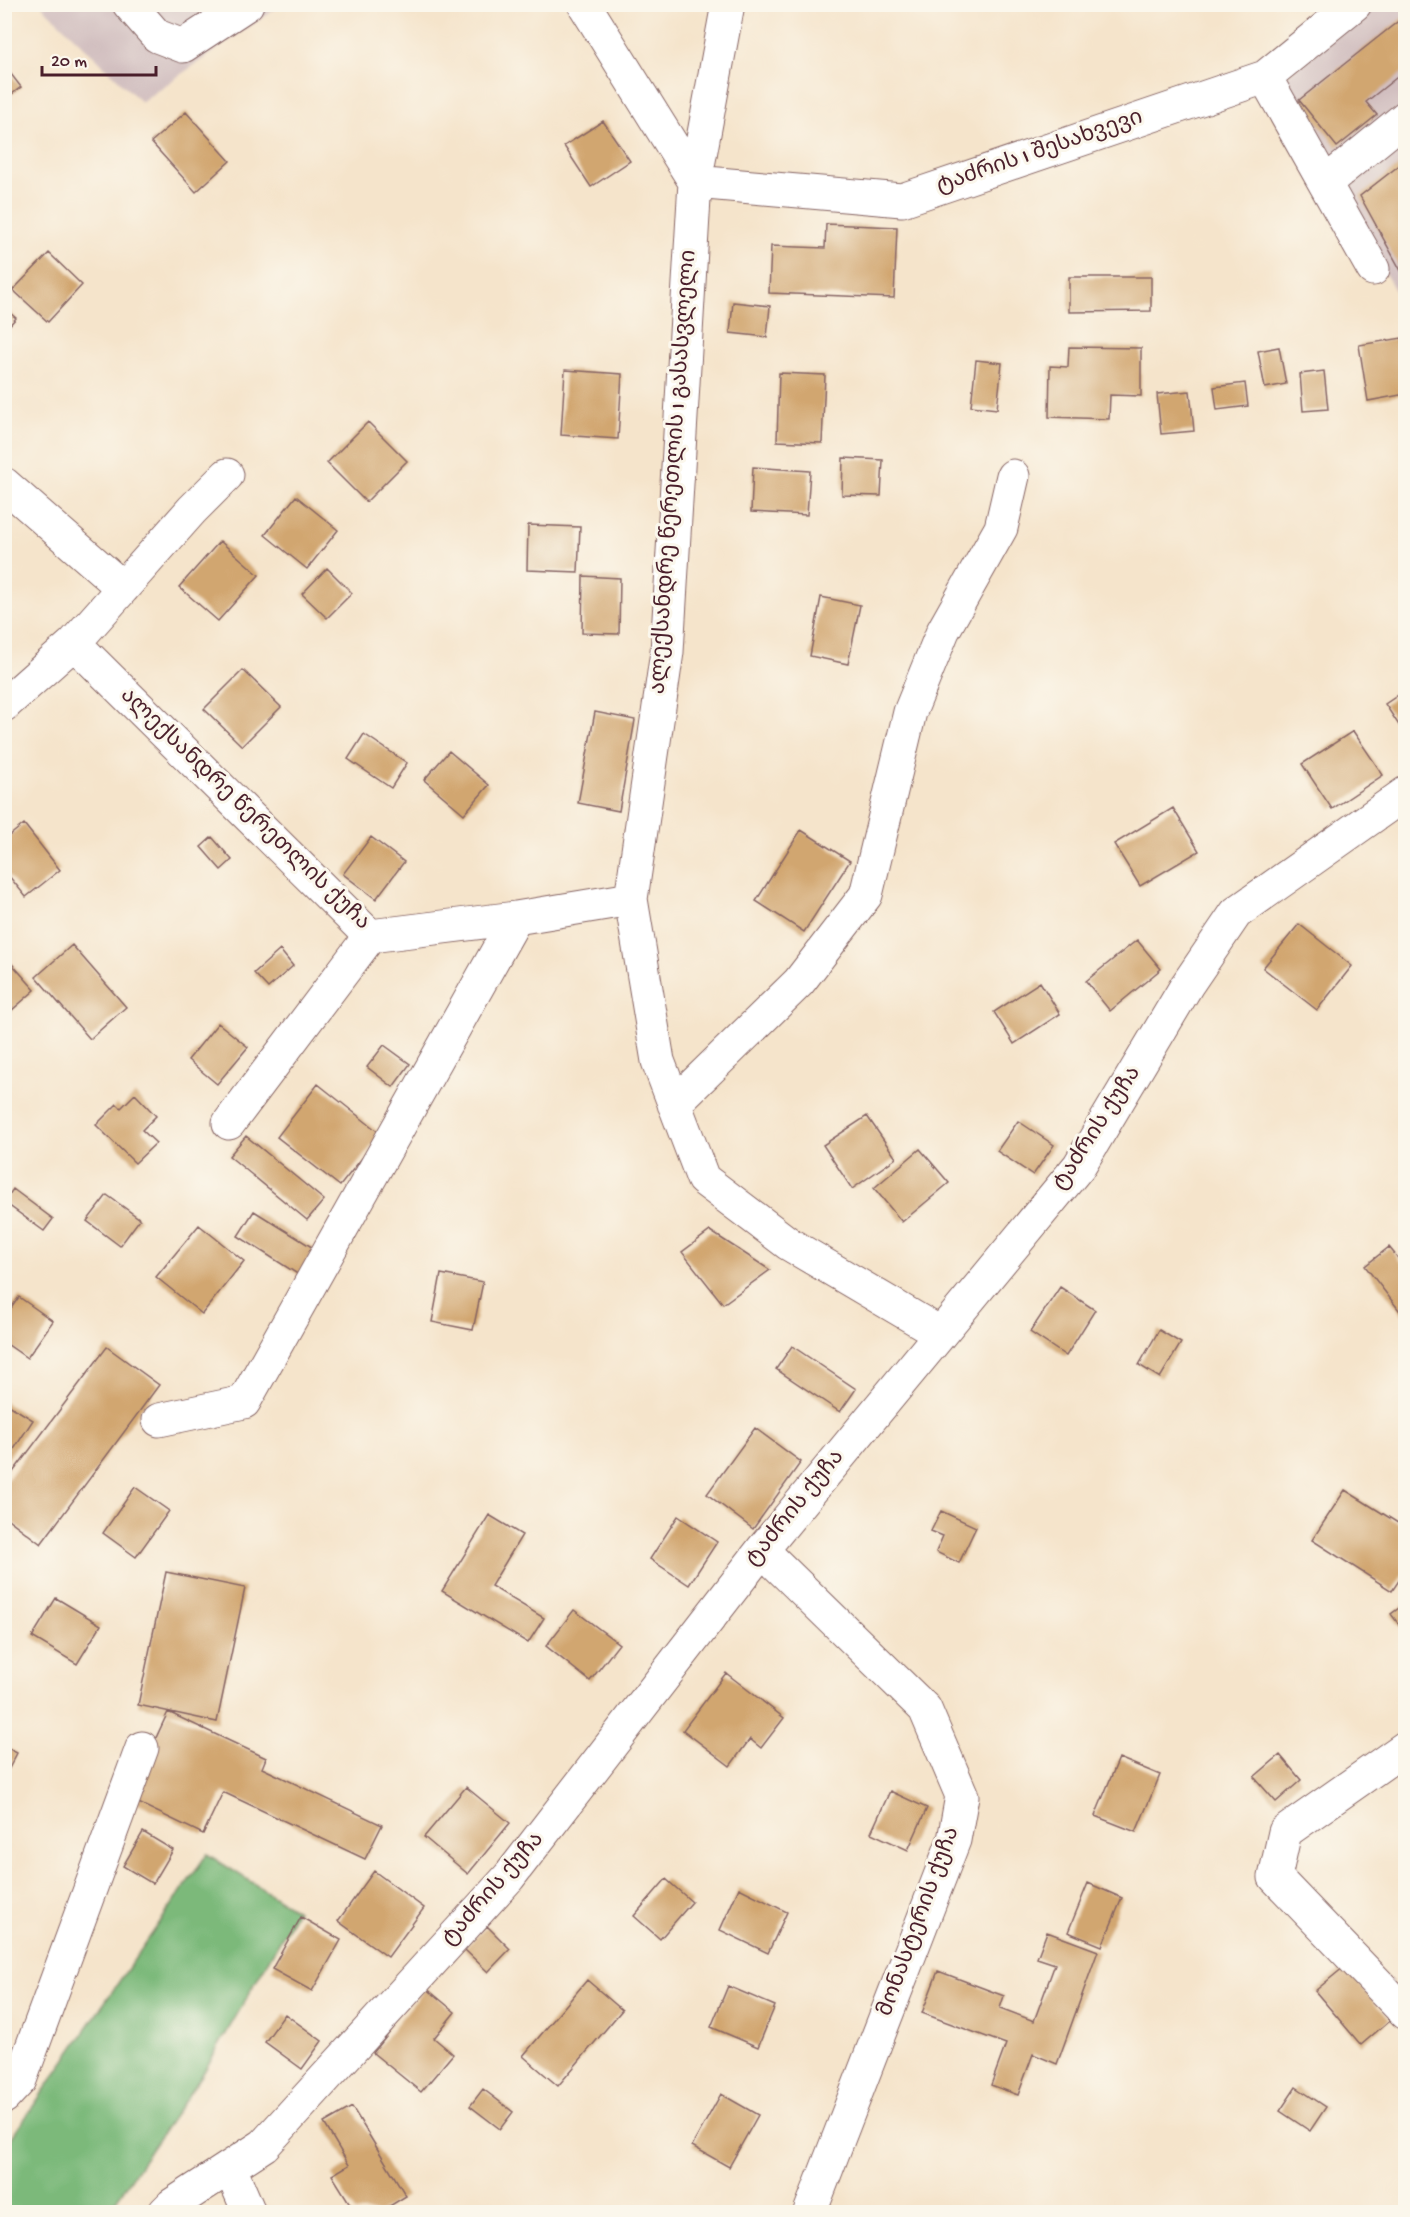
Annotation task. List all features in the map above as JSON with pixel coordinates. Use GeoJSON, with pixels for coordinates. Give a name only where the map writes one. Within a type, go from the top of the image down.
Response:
{"type":"FeatureCollection","features":[{"type":"Feature","properties":{"kind":"street"},"geometry":{"type":"LineString","coordinates":[[129,4],[157,36],[183,46],[247,4]]}},
{"type":"Feature","properties":{"kind":"street"},"geometry":{"type":"LineString","coordinates":[[584,4],[695,182]]}},
{"type":"Feature","properties":{"kind":"street","name":"ალექსანდრე წერეთლის I გასასვლელი"},"geometry":{"type":"LineString","coordinates":[[728,4],[695,182],[667,652],[631,899],[658,1061],[703,1179],[789,1244],[940,1333]]}},
{"type":"Feature","properties":{"kind":"street","name":"ტაძრის I შესახვევი"},"geometry":{"type":"LineString","coordinates":[[695,182],[902,200],[1265,77],[1356,4]]}},
{"type":"Feature","properties":{"kind":"street"},"geometry":{"type":"LineString","coordinates":[[1265,77],[1373,269]]}},
{"type":"Feature","properties":{"kind":"street"},"geometry":{"type":"LineString","coordinates":[[1325,183],[1406,117]]}},
{"type":"Feature","properties":{"kind":"street"},"geometry":{"type":"LineString","coordinates":[[4,705],[74,643],[192,510],[227,475]]}},
{"type":"Feature","properties":{"kind":"street"},"geometry":{"type":"LineString","coordinates":[[674,1104],[799,982],[866,895],[910,712],[943,632],[1000,528],[1013,476]]}},
{"type":"Feature","properties":{"kind":"street"},"geometry":{"type":"LineString","coordinates":[[4,484],[123,588]]}},
{"type":"Feature","properties":{"kind":"street","name":"ალექსანდრე წერეთლის ქუჩა"},"geometry":{"type":"LineString","coordinates":[[74,643],[370,936],[516,918],[631,899]]}},
{"type":"Feature","properties":{"kind":"street","name":"ტაძრის ქუჩა"},"geometry":{"type":"LineString","coordinates":[[165,2212],[171,2205],[264,2145],[508,1877],[762,1550],[1079,1166],[1187,985],[1236,913],[1406,793]]}},
{"type":"Feature","properties":{"kind":"street"},"geometry":{"type":"LineString","coordinates":[[159,1420],[244,1402],[516,918]]}},
{"type":"Feature","properties":{"kind":"street"},"geometry":{"type":"LineString","coordinates":[[229,1123],[370,936]]}},
{"type":"Feature","properties":{"kind":"street","name":"მონასტერის ქუჩა"},"geometry":{"type":"LineString","coordinates":[[762,1550],[925,1709],[962,1796],[954,1840],[810,2212]]}},
{"type":"Feature","properties":{"kind":"street"},"geometry":{"type":"LineString","coordinates":[[1406,1747],[1285,1832],[1275,1877],[1406,2013]]}},
{"type":"Feature","properties":{"kind":"street"},"geometry":{"type":"LineString","coordinates":[[4,2097],[20,2080],[142,1748]]}},
{"type":"Feature","properties":{"kind":"street"},"geometry":{"type":"LineString","coordinates":[[230,2168],[249,2212]]}},
{"type":"Feature","properties":{"kind":"shaded area"},"geometry":{"type":"Polygon","coordinates":[[[41,5],[281,5],[141,102],[41,5]]]}},
{"type":"Feature","properties":{"kind":"shaded area"},"geometry":{"type":"Polygon","coordinates":[[[1373,5],[1405,5],[1405,307],[1274,86],[1373,5]]]}},
{"type":"Feature","properties":{"kind":"green space"},"geometry":{"type":"Polygon","coordinates":[[[207,1854],[297,1911],[202,2075],[108,2212],[5,2212],[5,2147],[207,1854]]]}},
{"type":"Feature","properties":{"kind":"building"},"geometry":{"type":"Polygon","coordinates":[[[1406,15],[1406,70],[1366,102],[1377,115],[1337,147],[1299,100],[1406,15]]]}},
{"type":"Feature","properties":{"kind":"building"},"geometry":{"type":"Polygon","coordinates":[[[4,65],[21,87],[4,100],[4,65]]]}},
{"type":"Feature","properties":{"kind":"building"},"geometry":{"type":"Polygon","coordinates":[[[186,112],[230,161],[196,192],[151,142],[186,112]]]}},
{"type":"Feature","properties":{"kind":"building"},"geometry":{"type":"Polygon","coordinates":[[[603,121],[630,161],[591,187],[564,146],[603,121]]]}},
{"type":"Feature","properties":{"kind":"building"},"geometry":{"type":"Polygon","coordinates":[[[1406,160],[1406,280],[1360,196],[1406,160]]]}},
{"type":"Feature","properties":{"kind":"building"},"geometry":{"type":"Polygon","coordinates":[[[826,224],[897,227],[894,298],[769,293],[771,246],[825,248],[826,224]]]}},
{"type":"Feature","properties":{"kind":"building"},"geometry":{"type":"Polygon","coordinates":[[[49,253],[82,285],[48,322],[13,290],[49,253]]]}},
{"type":"Feature","properties":{"kind":"building"},"geometry":{"type":"Polygon","coordinates":[[[1069,277],[1151,277],[1151,311],[1069,312],[1069,277]]]}},
{"type":"Feature","properties":{"kind":"building"},"geometry":{"type":"Polygon","coordinates":[[[733,302],[770,306],[767,337],[730,333],[733,302]]]}},
{"type":"Feature","properties":{"kind":"building"},"geometry":{"type":"Polygon","coordinates":[[[4,308],[16,318],[4,331],[4,308]]]}},
{"type":"Feature","properties":{"kind":"building"},"geometry":{"type":"Polygon","coordinates":[[[1402,338],[1406,359],[1406,394],[1368,401],[1359,345],[1402,338]]]}},
{"type":"Feature","properties":{"kind":"building"},"geometry":{"type":"Polygon","coordinates":[[[1069,347],[1141,348],[1141,396],[1110,395],[1109,419],[1049,417],[1050,366],[1068,367],[1069,347]]]}},
{"type":"Feature","properties":{"kind":"building"},"geometry":{"type":"Polygon","coordinates":[[[1279,347],[1286,384],[1265,388],[1258,351],[1279,347]]]}},
{"type":"Feature","properties":{"kind":"building"},"geometry":{"type":"Polygon","coordinates":[[[976,360],[1002,363],[997,409],[971,406],[976,360]]]}},
{"type":"Feature","properties":{"kind":"building"},"geometry":{"type":"Polygon","coordinates":[[[565,370],[622,374],[618,439],[561,435],[565,370]]]}},
{"type":"Feature","properties":{"kind":"building"},"geometry":{"type":"Polygon","coordinates":[[[1324,371],[1328,409],[1303,411],[1300,374],[1324,371]]]}},
{"type":"Feature","properties":{"kind":"building"},"geometry":{"type":"Polygon","coordinates":[[[779,373],[825,375],[822,443],[777,441],[779,373]]]}},
{"type":"Feature","properties":{"kind":"building"},"geometry":{"type":"Polygon","coordinates":[[[1245,383],[1248,406],[1217,410],[1214,387],[1245,383]]]}},
{"type":"Feature","properties":{"kind":"building"},"geometry":{"type":"Polygon","coordinates":[[[1190,391],[1194,431],[1161,434],[1157,394],[1190,391]]]}},
{"type":"Feature","properties":{"kind":"building"},"geometry":{"type":"Polygon","coordinates":[[[368,422],[407,461],[366,502],[327,463],[368,422]]]}},
{"type":"Feature","properties":{"kind":"building"},"geometry":{"type":"Polygon","coordinates":[[[843,458],[883,460],[881,496],[842,495],[843,458]]]}},
{"type":"Feature","properties":{"kind":"building"},"geometry":{"type":"Polygon","coordinates":[[[753,467],[810,471],[807,515],[751,512],[753,467]]]}},
{"type":"Feature","properties":{"kind":"building"},"geometry":{"type":"Polygon","coordinates":[[[296,496],[338,530],[307,569],[265,535],[296,496]]]}},
{"type":"Feature","properties":{"kind":"building"},"geometry":{"type":"Polygon","coordinates":[[[528,525],[580,527],[578,572],[527,570],[528,525]]]}},
{"type":"Feature","properties":{"kind":"building"},"geometry":{"type":"Polygon","coordinates":[[[220,541],[259,575],[218,621],[179,587],[220,541]]]}},
{"type":"Feature","properties":{"kind":"building"},"geometry":{"type":"Polygon","coordinates":[[[327,568],[352,593],[327,618],[302,594],[327,568]]]}},
{"type":"Feature","properties":{"kind":"building"},"geometry":{"type":"Polygon","coordinates":[[[583,576],[620,578],[619,634],[582,633],[583,576]]]}},
{"type":"Feature","properties":{"kind":"building"},"geometry":{"type":"Polygon","coordinates":[[[821,597],[860,605],[848,664],[810,656],[821,597]]]}},
{"type":"Feature","properties":{"kind":"building"},"geometry":{"type":"Polygon","coordinates":[[[243,670],[281,707],[242,746],[204,709],[243,670]]]}},
{"type":"Feature","properties":{"kind":"building"},"geometry":{"type":"Polygon","coordinates":[[[1406,690],[1406,736],[1385,704],[1406,690]]]}},
{"type":"Feature","properties":{"kind":"building"},"geometry":{"type":"Polygon","coordinates":[[[595,712],[635,720],[619,811],[578,803],[595,712]]]}},
{"type":"Feature","properties":{"kind":"building"},"geometry":{"type":"Polygon","coordinates":[[[1353,731],[1383,775],[1332,809],[1302,764],[1353,731]]]}},
{"type":"Feature","properties":{"kind":"building"},"geometry":{"type":"Polygon","coordinates":[[[364,734],[407,763],[391,788],[348,759],[364,734]]]}},
{"type":"Feature","properties":{"kind":"building"},"geometry":{"type":"Polygon","coordinates":[[[449,751],[489,785],[464,814],[424,780],[449,751]]]}},
{"type":"Feature","properties":{"kind":"building"},"geometry":{"type":"Polygon","coordinates":[[[1173,808],[1199,851],[1140,886],[1114,844],[1173,808]]]}},
{"type":"Feature","properties":{"kind":"building"},"geometry":{"type":"Polygon","coordinates":[[[24,824],[60,870],[26,897],[4,870],[4,840],[24,824]]]}},
{"type":"Feature","properties":{"kind":"building"},"geometry":{"type":"Polygon","coordinates":[[[801,830],[850,861],[804,932],[756,901],[801,830]]]}},
{"type":"Feature","properties":{"kind":"building"},"geometry":{"type":"Polygon","coordinates":[[[212,837],[232,860],[221,870],[201,847],[212,837]]]}},
{"type":"Feature","properties":{"kind":"building"},"geometry":{"type":"Polygon","coordinates":[[[371,837],[404,862],[376,899],[343,874],[371,837]]]}},
{"type":"Feature","properties":{"kind":"building"},"geometry":{"type":"Polygon","coordinates":[[[1299,924],[1352,966],[1317,1010],[1263,968],[1299,924]]]}},
{"type":"Feature","properties":{"kind":"building"},"geometry":{"type":"Polygon","coordinates":[[[1137,940],[1161,969],[1110,1011],[1086,981],[1137,940]]]}},
{"type":"Feature","properties":{"kind":"building"},"geometry":{"type":"Polygon","coordinates":[[[72,945],[126,1007],[90,1039],[36,977],[72,945]]]}},
{"type":"Feature","properties":{"kind":"building"},"geometry":{"type":"Polygon","coordinates":[[[280,950],[293,966],[268,988],[254,973],[280,950]]]}},
{"type":"Feature","properties":{"kind":"building"},"geometry":{"type":"Polygon","coordinates":[[[4,955],[35,990],[4,1017],[4,955]]]}},
{"type":"Feature","properties":{"kind":"building"},"geometry":{"type":"Polygon","coordinates":[[[1040,982],[1060,1014],[1014,1044],[994,1012],[1040,982]]]}},
{"type":"Feature","properties":{"kind":"building"},"geometry":{"type":"Polygon","coordinates":[[[218,1023],[248,1047],[217,1084],[188,1060],[218,1023]]]}},
{"type":"Feature","properties":{"kind":"building"},"geometry":{"type":"Polygon","coordinates":[[[384,1045],[410,1064],[393,1087],[367,1067],[384,1045]]]}},
{"type":"Feature","properties":{"kind":"building"},"geometry":{"type":"Polygon","coordinates":[[[318,1084],[381,1134],[340,1186],[277,1137],[318,1084]]]}},
{"type":"Feature","properties":{"kind":"building"},"geometry":{"type":"Polygon","coordinates":[[[135,1094],[156,1116],[142,1130],[156,1143],[135,1163],[96,1125],[117,1104],[121,1108],[135,1094]]]}},
{"type":"Feature","properties":{"kind":"building"},"geometry":{"type":"Polygon","coordinates":[[[867,1116],[896,1158],[852,1189],[823,1145],[867,1116]]]}},
{"type":"Feature","properties":{"kind":"building"},"geometry":{"type":"Polygon","coordinates":[[[1018,1121],[1054,1145],[1033,1175],[997,1151],[1018,1121]]]}},
{"type":"Feature","properties":{"kind":"building"},"geometry":{"type":"Polygon","coordinates":[[[246,1136],[324,1200],[307,1220],[229,1156],[246,1136]]]}},
{"type":"Feature","properties":{"kind":"building"},"geometry":{"type":"Polygon","coordinates":[[[920,1149],[949,1183],[902,1222],[874,1188],[920,1149]]]}},
{"type":"Feature","properties":{"kind":"building"},"geometry":{"type":"Polygon","coordinates":[[[13,1189],[53,1219],[44,1231],[4,1202],[13,1189]]]}},
{"type":"Feature","properties":{"kind":"building"},"geometry":{"type":"Polygon","coordinates":[[[107,1195],[140,1219],[120,1246],[87,1221],[107,1195]]]}},
{"type":"Feature","properties":{"kind":"building"},"geometry":{"type":"Polygon","coordinates":[[[254,1211],[315,1249],[299,1275],[238,1236],[254,1211]]]}},
{"type":"Feature","properties":{"kind":"building"},"geometry":{"type":"Polygon","coordinates":[[[199,1225],[244,1261],[202,1314],[156,1277],[199,1225]]]}},
{"type":"Feature","properties":{"kind":"building"},"geometry":{"type":"Polygon","coordinates":[[[710,1231],[770,1270],[723,1304],[682,1252],[710,1231]]]}},
{"type":"Feature","properties":{"kind":"building"},"geometry":{"type":"Polygon","coordinates":[[[1389,1247],[1406,1268],[1406,1319],[1365,1266],[1389,1247]]]}},
{"type":"Feature","properties":{"kind":"building"},"geometry":{"type":"Polygon","coordinates":[[[441,1274],[483,1282],[473,1330],[432,1322],[441,1274]]]}},
{"type":"Feature","properties":{"kind":"building"},"geometry":{"type":"Polygon","coordinates":[[[1060,1287],[1095,1310],[1066,1356],[1030,1332],[1060,1287]]]}},
{"type":"Feature","properties":{"kind":"building"},"geometry":{"type":"Polygon","coordinates":[[[19,1297],[53,1321],[27,1358],[4,1342],[4,1318],[19,1297]]]}},
{"type":"Feature","properties":{"kind":"building"},"geometry":{"type":"Polygon","coordinates":[[[1159,1330],[1181,1343],[1160,1378],[1139,1365],[1159,1330]]]}},
{"type":"Feature","properties":{"kind":"building"},"geometry":{"type":"Polygon","coordinates":[[[792,1346],[856,1389],[840,1412],[776,1369],[792,1346]]]}},
{"type":"Feature","properties":{"kind":"building"},"geometry":{"type":"Polygon","coordinates":[[[107,1347],[159,1385],[41,1544],[4,1516],[4,1484],[107,1347]]]}},
{"type":"Feature","properties":{"kind":"building"},"geometry":{"type":"Polygon","coordinates":[[[4,1402],[33,1420],[7,1460],[4,1458],[4,1402]]]}},
{"type":"Feature","properties":{"kind":"building"},"geometry":{"type":"Polygon","coordinates":[[[755,1428],[801,1462],[753,1529],[707,1494],[755,1428]]]}},
{"type":"Feature","properties":{"kind":"building"},"geometry":{"type":"Polygon","coordinates":[[[135,1487],[169,1511],[136,1557],[103,1533],[135,1487]]]}},
{"type":"Feature","properties":{"kind":"building"},"geometry":{"type":"Polygon","coordinates":[[[1345,1490],[1406,1528],[1406,1570],[1392,1591],[1312,1540],[1345,1490]]]}},
{"type":"Feature","properties":{"kind":"building"},"geometry":{"type":"Polygon","coordinates":[[[941,1511],[976,1527],[959,1563],[936,1552],[943,1536],[931,1531],[941,1511]]]}},
{"type":"Feature","properties":{"kind":"building"},"geometry":{"type":"Polygon","coordinates":[[[489,1515],[522,1535],[491,1586],[544,1618],[528,1643],[442,1591],[489,1515]]]}},
{"type":"Feature","properties":{"kind":"building"},"geometry":{"type":"Polygon","coordinates":[[[678,1516],[717,1542],[689,1585],[650,1559],[678,1516]]]}},
{"type":"Feature","properties":{"kind":"building"},"geometry":{"type":"Polygon","coordinates":[[[166,1572],[245,1588],[217,1722],[138,1705],[166,1572]]]}},
{"type":"Feature","properties":{"kind":"building"},"geometry":{"type":"Polygon","coordinates":[[[56,1598],[101,1625],[77,1664],[32,1637],[56,1598]]]}},
{"type":"Feature","properties":{"kind":"building"},"geometry":{"type":"Polygon","coordinates":[[[1406,1603],[1406,1634],[1391,1614],[1406,1603]]]}},
{"type":"Feature","properties":{"kind":"building"},"geometry":{"type":"Polygon","coordinates":[[[574,1610],[619,1644],[590,1681],[546,1646],[574,1610]]]}},
{"type":"Feature","properties":{"kind":"building"},"geometry":{"type":"Polygon","coordinates":[[[726,1673],[784,1718],[761,1748],[750,1739],[730,1766],[683,1730],[726,1673]]]}},
{"type":"Feature","properties":{"kind":"building"},"geometry":{"type":"Polygon","coordinates":[[[168,1712],[266,1758],[262,1768],[382,1825],[365,1859],[223,1792],[203,1834],[128,1798],[168,1712]]]}},
{"type":"Feature","properties":{"kind":"building"},"geometry":{"type":"Polygon","coordinates":[[[4,1746],[17,1753],[4,1778],[4,1746]]]}},
{"type":"Feature","properties":{"kind":"building"},"geometry":{"type":"Polygon","coordinates":[[[1280,1755],[1301,1780],[1276,1802],[1254,1777],[1280,1755]]]}},
{"type":"Feature","properties":{"kind":"building"},"geometry":{"type":"Polygon","coordinates":[[[1119,1758],[1160,1775],[1136,1832],[1095,1816],[1119,1758]]]}},
{"type":"Feature","properties":{"kind":"building"},"geometry":{"type":"Polygon","coordinates":[[[466,1787],[510,1823],[468,1874],[424,1837],[466,1787]]]}},
{"type":"Feature","properties":{"kind":"building"},"geometry":{"type":"Polygon","coordinates":[[[890,1791],[927,1808],[908,1850],[871,1833],[890,1791]]]}},
{"type":"Feature","properties":{"kind":"building"},"geometry":{"type":"Polygon","coordinates":[[[143,1832],[173,1850],[153,1884],[123,1866],[143,1832]]]}},
{"type":"Feature","properties":{"kind":"building"},"geometry":{"type":"Polygon","coordinates":[[[374,1871],[424,1908],[388,1957],[338,1921],[374,1871]]]}},
{"type":"Feature","properties":{"kind":"building"},"geometry":{"type":"Polygon","coordinates":[[[666,1879],[692,1902],[660,1939],[634,1916],[666,1879]]]}},
{"type":"Feature","properties":{"kind":"building"},"geometry":{"type":"Polygon","coordinates":[[[1088,1883],[1122,1898],[1102,1946],[1068,1932],[1088,1883]]]}},
{"type":"Feature","properties":{"kind":"building"},"geometry":{"type":"Polygon","coordinates":[[[739,1888],[787,1912],[768,1953],[720,1930],[739,1888]]]}},
{"type":"Feature","properties":{"kind":"building"},"geometry":{"type":"Polygon","coordinates":[[[301,1917],[341,1940],[312,1991],[272,1969],[301,1917]]]}},
{"type":"Feature","properties":{"kind":"building"},"geometry":{"type":"Polygon","coordinates":[[[487,1926],[510,1949],[488,1972],[464,1949],[487,1926]]]}},
{"type":"Feature","properties":{"kind":"building"},"geometry":{"type":"Polygon","coordinates":[[[1047,1932],[1098,1951],[1057,2064],[1033,2054],[1018,2095],[991,2085],[1006,2044],[922,2013],[938,1971],[1004,1996],[1000,2008],[1034,2021],[1055,1964],[1037,1958],[1047,1932]]]}},
{"type":"Feature","properties":{"kind":"building"},"geometry":{"type":"Polygon","coordinates":[[[1344,1967],[1390,2020],[1361,2045],[1315,1991],[1344,1967]]]}},
{"type":"Feature","properties":{"kind":"building"},"geometry":{"type":"Polygon","coordinates":[[[587,1980],[622,2010],[558,2086],[523,2056],[587,1980]]]}},
{"type":"Feature","properties":{"kind":"building"},"geometry":{"type":"Polygon","coordinates":[[[728,1986],[775,2006],[758,2047],[711,2027],[728,1986]]]}},
{"type":"Feature","properties":{"kind":"building"},"geometry":{"type":"Polygon","coordinates":[[[426,1988],[455,2012],[434,2038],[453,2054],[421,2092],[373,2053],[426,1988]]]}},
{"type":"Feature","properties":{"kind":"building"},"geometry":{"type":"Polygon","coordinates":[[[285,2014],[322,2041],[302,2069],[265,2042],[285,2014]]]}},
{"type":"Feature","properties":{"kind":"building"},"geometry":{"type":"Polygon","coordinates":[[[1296,2087],[1326,2107],[1310,2131],[1280,2111],[1296,2087]]]}},
{"type":"Feature","properties":{"kind":"building"},"geometry":{"type":"Polygon","coordinates":[[[483,2089],[513,2112],[500,2129],[470,2106],[483,2089]]]}},
{"type":"Feature","properties":{"kind":"building"},"geometry":{"type":"Polygon","coordinates":[[[721,2094],[758,2115],[729,2167],[692,2146],[721,2094]]]}},
{"type":"Feature","properties":{"kind":"building"},"geometry":{"type":"Polygon","coordinates":[[[352,2107],[406,2196],[380,2212],[355,2212],[332,2175],[349,2165],[324,2123],[352,2107]]]}}]}
